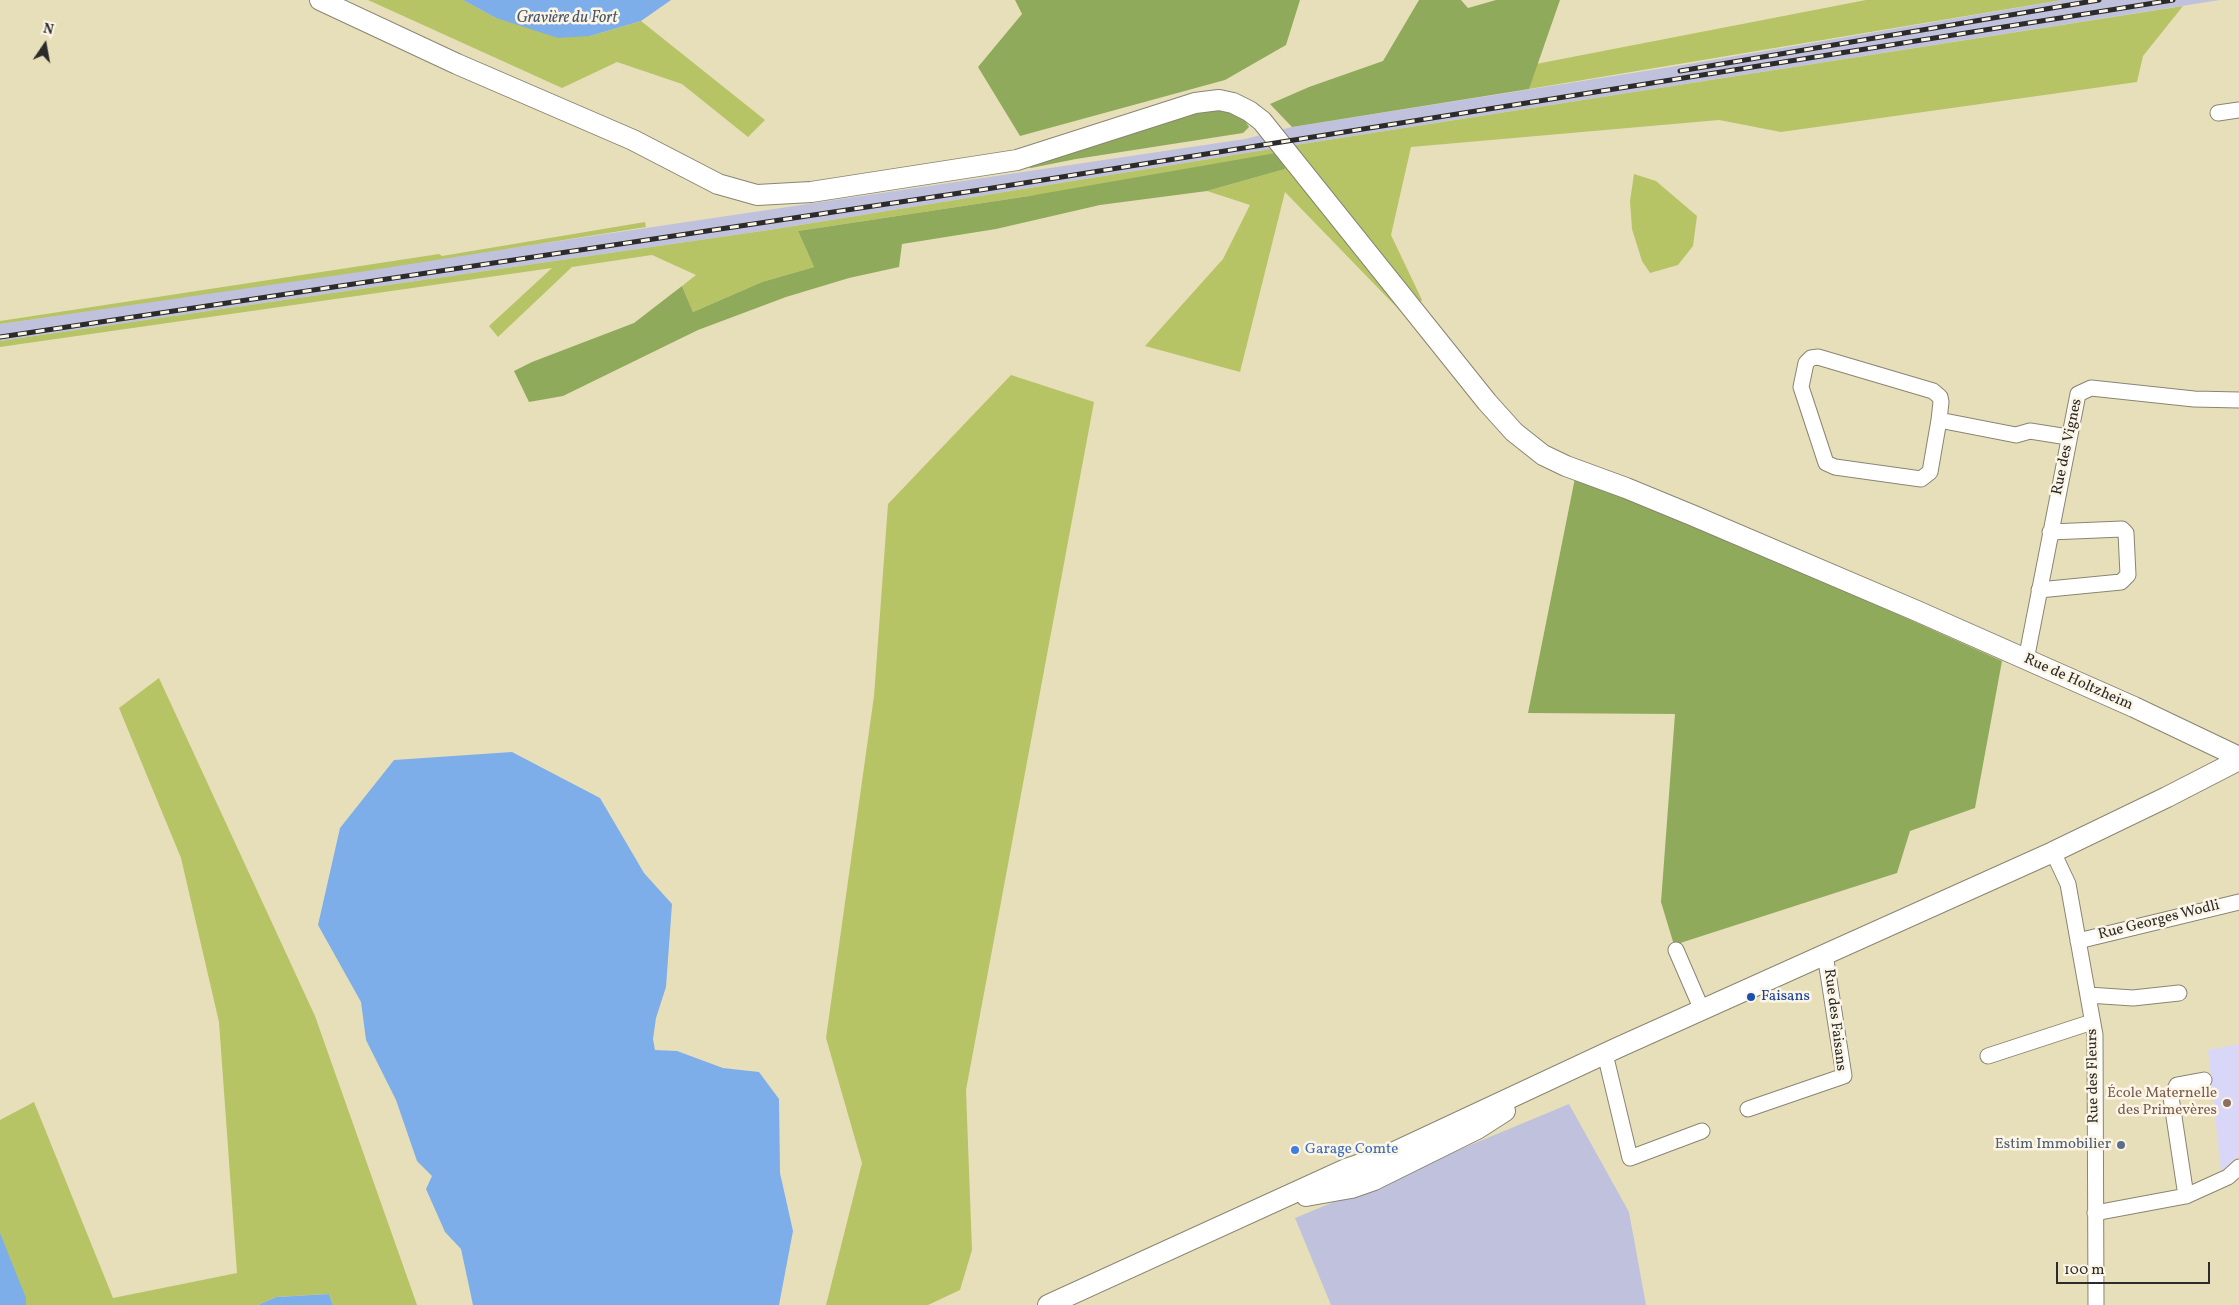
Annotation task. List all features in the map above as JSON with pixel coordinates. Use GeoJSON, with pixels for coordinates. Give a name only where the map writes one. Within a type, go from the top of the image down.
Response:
{"type":"FeatureCollection","features":[{"type":"Feature","properties":{"kind":"main road","name":"Rue de Holtzheim"},"geometry":{"type":"LineString","coordinates":[[320,0],[457,64],[633,140],[730,188],[770,195],[811,192],[1017,160],[1069,142],[1204,101],[1218,100],[1241,106],[1262,122],[1487,402],[1514,432],[1532,447],[1566,466],[1660,502],[1916,611],[2239,758]]}},
{"type":"Feature","properties":{"kind":"main road"},"geometry":{"type":"LineString","coordinates":[[1048,1305],[1270,1205],[1315,1194],[1351,1188],[1400,1158],[1534,1092],[1552,1077],[2053,852],[2167,798],[2239,758]]}},
{"type":"Feature","properties":{"kind":"street"},"geometry":{"type":"LineString","coordinates":[[2218,113],[2239,110]]}},
{"type":"Feature","properties":{"kind":"street"},"geometry":{"type":"LineString","coordinates":[[1818,357],[1933,391],[1940,397],[1939,420],[1930,472],[1921,479],[1835,467],[1826,463],[1801,387],[1806,363],[1811,358],[1818,357]]}},
{"type":"Feature","properties":{"kind":"street","name":"Rue des Vignes"},"geometry":{"type":"LineString","coordinates":[[2026,660],[2068,437],[2078,394],[2091,388],[2194,399],[2239,400]]}},
{"type":"Feature","properties":{"kind":"street"},"geometry":{"type":"LineString","coordinates":[[1939,420],[2016,435],[2030,431],[2068,437]]}},
{"type":"Feature","properties":{"kind":"street"},"geometry":{"type":"LineString","coordinates":[[2039,590],[2121,582],[2128,575],[2126,533],[2122,529],[2050,532]]}},
{"type":"Feature","properties":{"kind":"street","name":"Rue des Fleurs"},"geometry":{"type":"LineString","coordinates":[[2053,852],[2068,884],[2095,1035],[2096,1305]]}},
{"type":"Feature","properties":{"kind":"street","name":"Rue Georges Wodli"},"geometry":{"type":"LineString","coordinates":[[2078,941],[2239,902]]}},
{"type":"Feature","properties":{"kind":"street"},"geometry":{"type":"LineString","coordinates":[[1676,950],[1702,1010]]}},
{"type":"Feature","properties":{"kind":"street","name":"Rue des Faisans"},"geometry":{"type":"LineString","coordinates":[[1748,1109],[1844,1076],[1825,954]]}},
{"type":"Feature","properties":{"kind":"street"},"geometry":{"type":"LineString","coordinates":[[2088,995],[2133,998],[2179,993]]}},
{"type":"Feature","properties":{"kind":"street"},"geometry":{"type":"LineString","coordinates":[[1988,1056],[2092,1022]]}},
{"type":"Feature","properties":{"kind":"street"},"geometry":{"type":"LineString","coordinates":[[1602,1054],[1606,1058],[1630,1158],[1702,1131]]}},
{"type":"Feature","properties":{"kind":"street"},"geometry":{"type":"LineString","coordinates":[[2186,1196],[2171,1097],[2177,1085],[2204,1080]]}},
{"type":"Feature","properties":{"kind":"street"},"geometry":{"type":"LineString","coordinates":[[2095,1213],[2186,1196],[2228,1177],[2239,1167]]}},
{"type":"Feature","properties":{"kind":"shaded area"},"geometry":{"type":"Polygon","coordinates":[[[2062,0],[2220,0],[769,230],[0,341],[0,324],[1245,139],[1292,127],[1683,65],[2062,0]]]}},
{"type":"Feature","properties":{"kind":"shaded area","name":"École Maternelle des Primevères"},"geometry":{"type":"Polygon","coordinates":[[[2239,1044],[2239,1156],[2221,1171],[2208,1050],[2239,1044]]]}},
{"type":"Feature","properties":{"kind":"shaded area"},"geometry":{"type":"Polygon","coordinates":[[[1569,1104],[1629,1212],[1646,1305],[1331,1305],[1295,1218],[1569,1104]]]}},
{"type":"Feature","properties":{"kind":"green space"},"geometry":{"type":"Polygon","coordinates":[[[368,0],[463,0],[496,18],[590,36],[641,21],[765,120],[748,137],[682,84],[617,62],[562,88],[368,0]]]}},
{"type":"Feature","properties":{"kind":"green space"},"geometry":{"type":"Polygon","coordinates":[[[1015,0],[1300,0],[1286,45],[1225,80],[1020,136],[978,67],[1022,14],[1015,0]]]}},
{"type":"Feature","properties":{"kind":"green space"},"geometry":{"type":"Polygon","coordinates":[[[1419,0],[1461,0],[1468,8],[1496,0],[1560,0],[1529,89],[1292,127],[1270,104],[1309,87],[1383,61],[1419,0]]]}},
{"type":"Feature","properties":{"kind":"green space"},"geometry":{"type":"Polygon","coordinates":[[[1866,0],[2062,0],[1529,89],[1536,64],[1866,0]]]}},
{"type":"Feature","properties":{"kind":"green space"},"geometry":{"type":"Polygon","coordinates":[[[2183,6],[2143,56],[2137,82],[1781,132],[1719,120],[1411,147],[1391,235],[1422,300],[1408,319],[1285,192],[1240,372],[1145,346],[1223,259],[1250,205],[1207,191],[1285,169],[1029,196],[798,231],[814,267],[762,282],[693,312],[682,286],[696,275],[652,255],[572,267],[498,337],[489,326],[552,268],[0,347],[0,341],[769,230],[1302,144],[2183,6]]]}},
{"type":"Feature","properties":{"kind":"green space"},"geometry":{"type":"Polygon","coordinates":[[[1208,110],[1229,111],[1243,118],[1249,127],[1243,133],[1076,159],[1031,168],[1025,165],[1165,120],[1208,110]]]}},
{"type":"Feature","properties":{"kind":"green space"},"geometry":{"type":"Polygon","coordinates":[[[1276,153],[1284,161],[1285,169],[1207,191],[1100,205],[996,229],[902,244],[899,267],[849,278],[786,297],[698,330],[563,396],[529,402],[514,371],[532,362],[634,323],[682,286],[693,312],[762,282],[814,267],[798,231],[1029,196],[1276,153]]]}},
{"type":"Feature","properties":{"kind":"green space"},"geometry":{"type":"Polygon","coordinates":[[[1634,174],[1656,181],[1697,216],[1693,246],[1678,265],[1650,273],[1642,261],[1632,229],[1630,201],[1634,174]]]}},
{"type":"Feature","properties":{"kind":"green space"},"geometry":{"type":"Polygon","coordinates":[[[645,222],[646,227],[360,272],[0,324],[0,321],[439,254],[442,256],[645,222]]]}},
{"type":"Feature","properties":{"kind":"green space"},"geometry":{"type":"Polygon","coordinates":[[[1011,375],[1094,402],[966,1090],[972,1250],[960,1290],[928,1305],[826,1305],[862,1163],[826,1038],[874,696],[888,504],[1011,375]]]}},
{"type":"Feature","properties":{"kind":"green space"},"geometry":{"type":"Polygon","coordinates":[[[1575,478],[1687,520],[2002,661],[1975,808],[1910,831],[1897,873],[1674,945],[1661,902],[1675,714],[1528,713],[1575,478]]]}},
{"type":"Feature","properties":{"kind":"green space"},"geometry":{"type":"Polygon","coordinates":[[[159,678],[315,1016],[417,1305],[333,1305],[329,1294],[276,1297],[258,1305],[0,1305],[0,1120],[34,1102],[113,1298],[237,1273],[219,1022],[181,858],[119,708],[159,678]]]}},
{"type":"Feature","properties":{"kind":"water","name":"Gravière du Fort"},"geometry":{"type":"Polygon","coordinates":[[[463,0],[671,0],[641,21],[590,36],[558,38],[496,18],[463,0]]]}},
{"type":"Feature","properties":{"kind":"water"},"geometry":{"type":"Polygon","coordinates":[[[512,752],[600,798],[644,873],[672,904],[666,987],[656,1018],[653,1039],[655,1050],[677,1051],[723,1068],[759,1072],[779,1099],[780,1173],[793,1231],[779,1305],[473,1305],[461,1249],[445,1232],[426,1189],[432,1176],[417,1161],[396,1100],[366,1040],[361,1002],[318,925],[340,828],[394,760],[512,752]]]}},
{"type":"Feature","properties":{"kind":"water"},"geometry":{"type":"Polygon","coordinates":[[[0,1233],[26,1298],[26,1305],[0,1305],[0,1233]]]}},
{"type":"Feature","properties":{"kind":"water"},"geometry":{"type":"Polygon","coordinates":[[[329,1294],[333,1305],[258,1305],[276,1297],[329,1294]]]}},
{"type":"Feature","properties":{"kind":"railway"},"geometry":{"type":"LineString","coordinates":[[1680,71],[2099,0]]}},
{"type":"Feature","properties":{"kind":"railway"},"geometry":{"type":"LineString","coordinates":[[0,337],[980,190],[2173,0]]}},
{"type":"Feature","properties":{"kind":"place","name":"Faisans"},"geometry":{"type":"Point","coordinates":[1751,997]}},
{"type":"Feature","properties":{"kind":"place","name":"École Maternelle des Primevères"},"geometry":{"type":"Point","coordinates":[2227,1103]}},
{"type":"Feature","properties":{"kind":"place","name":"Estim Immobilier"},"geometry":{"type":"Point","coordinates":[2121,1145]}},
{"type":"Feature","properties":{"kind":"place","name":"Garage Comte"},"geometry":{"type":"Point","coordinates":[1295,1150]}}]}
